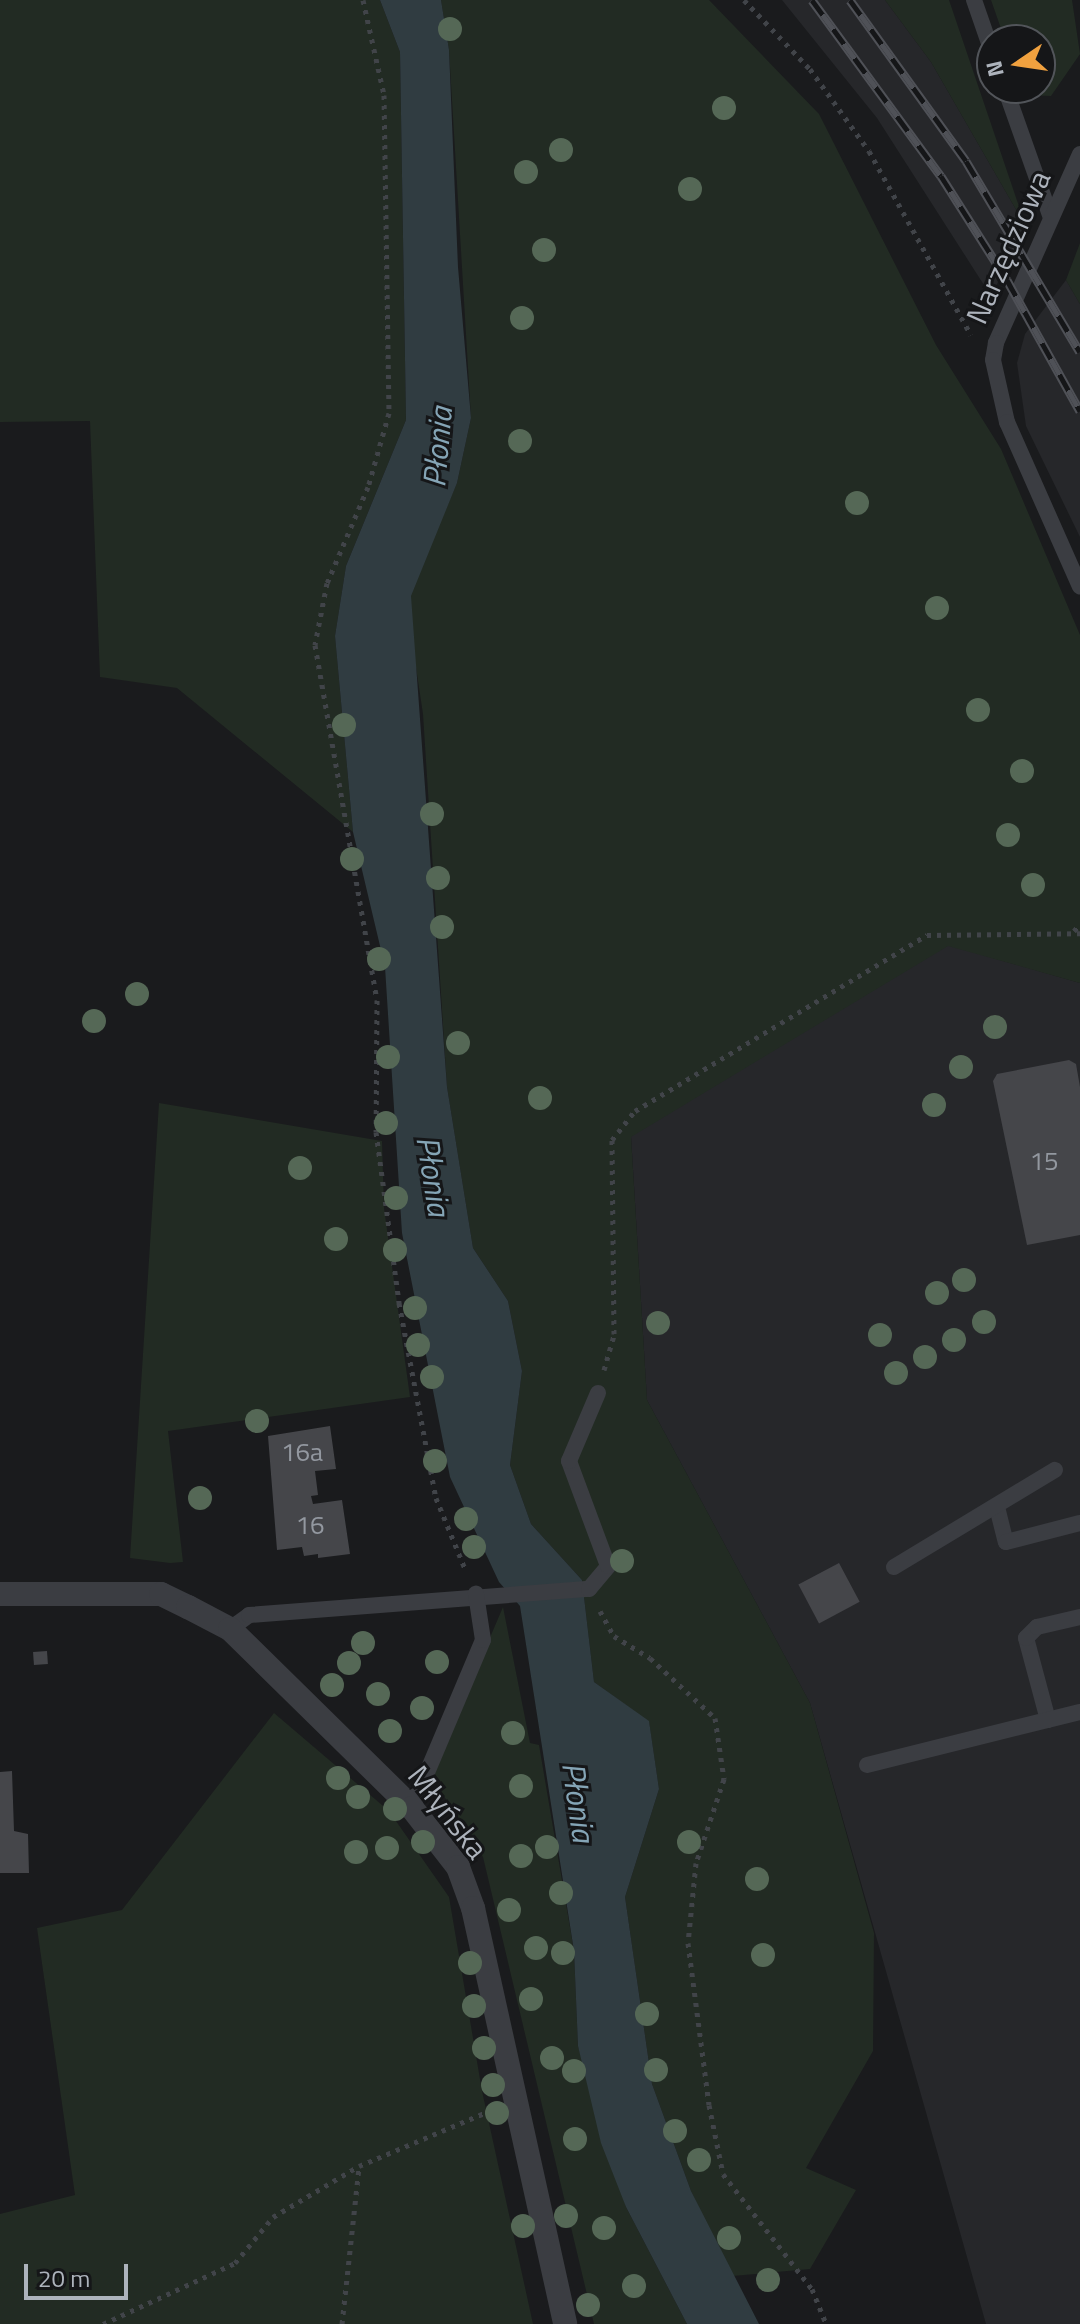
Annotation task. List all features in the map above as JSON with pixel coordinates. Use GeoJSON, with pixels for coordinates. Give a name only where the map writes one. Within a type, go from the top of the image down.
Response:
{"type":"FeatureCollection","features":[{"type":"Feature","properties":{"kind":"street","name":"Młyńska"},"geometry":{"type":"LineString","coordinates":[[0,1594],[161,1594],[230,1629],[412,1808],[458,1867],[473,1908],[565,2324]]}},
{"type":"Feature","properties":{"kind":"lane"},"geometry":{"type":"LineString","coordinates":[[974,0],[982,24]]}},
{"type":"Feature","properties":{"kind":"lane"},"geometry":{"type":"LineString","coordinates":[[1011,104],[1050,215]]}},
{"type":"Feature","properties":{"kind":"lane","name":"Narzędziowa"},"geometry":{"type":"LineString","coordinates":[[1080,154],[1050,215],[993,360],[1007,422],[1080,587]]}},
{"type":"Feature","properties":{"kind":"lane"},"geometry":{"type":"LineString","coordinates":[[230,1629],[249,1615],[476,1594],[589,1589],[608,1566],[569,1461],[598,1393]]}},
{"type":"Feature","properties":{"kind":"lane"},"geometry":{"type":"LineString","coordinates":[[894,1567],[1055,1470]]}},
{"type":"Feature","properties":{"kind":"lane"},"geometry":{"type":"LineString","coordinates":[[997,1507],[1006,1542],[1080,1523]]}},
{"type":"Feature","properties":{"kind":"lane"},"geometry":{"type":"LineString","coordinates":[[412,1808],[483,1640],[476,1594]]}},
{"type":"Feature","properties":{"kind":"lane"},"geometry":{"type":"LineString","coordinates":[[1048,1720],[1026,1638],[1037,1627],[1080,1617]]}},
{"type":"Feature","properties":{"kind":"lane"},"geometry":{"type":"LineString","coordinates":[[867,1765],[1080,1712]]}},
{"type":"Feature","properties":{"kind":"path"},"geometry":{"type":"LineString","coordinates":[[363,0],[384,95],[389,413],[368,487],[327,583],[315,645],[377,1000],[376,1132],[399,1303],[436,1498],[476,1594]]}},
{"type":"Feature","properties":{"kind":"path"},"geometry":{"type":"LineString","coordinates":[[744,0],[810,69],[869,151],[954,311],[993,360]]}},
{"type":"Feature","properties":{"kind":"path"},"geometry":{"type":"LineString","coordinates":[[598,1393],[614,1334],[612,1140],[635,1111],[927,935],[1077,932],[1080,924]]}},
{"type":"Feature","properties":{"kind":"path"},"geometry":{"type":"LineString","coordinates":[[589,1589],[614,1636],[650,1658],[715,1718],[724,1779],[696,1863],[688,1943],[709,2105],[723,2174],[812,2289],[826,2324]]}},
{"type":"Feature","properties":{"kind":"path"},"geometry":{"type":"LineString","coordinates":[[103,2324],[235,2263],[273,2217],[359,2166],[515,2100]]}},
{"type":"Feature","properties":{"kind":"path"},"geometry":{"type":"LineString","coordinates":[[342,2324],[359,2166]]}},
{"type":"Feature","properties":{"kind":"shaded area"},"geometry":{"type":"Polygon","coordinates":[[[0,0],[380,0],[400,52],[406,420],[346,566],[335,636],[353,832],[177,688],[100,677],[90,421],[0,422],[0,0]]]}},
{"type":"Feature","properties":{"kind":"shaded area"},"geometry":{"type":"Polygon","coordinates":[[[441,0],[709,0],[819,114],[936,345],[1001,449],[1080,635],[1080,983],[948,946],[631,1137],[647,1400],[810,1703],[874,1933],[873,2051],[806,2168],[856,2190],[810,2269],[732,2276],[691,2191],[652,2084],[625,1897],[659,1789],[649,1722],[594,1682],[582,1580],[531,1524],[510,1465],[522,1371],[508,1301],[473,1248],[447,1087],[423,714],[406,601],[457,483],[471,418],[449,50],[441,0]]]}},
{"type":"Feature","properties":{"kind":"shaded area"},"geometry":{"type":"Polygon","coordinates":[[[782,0],[885,0],[931,62],[1026,227],[991,296],[877,118],[782,0]]]}},
{"type":"Feature","properties":{"kind":"shaded area"},"geometry":{"type":"Polygon","coordinates":[[[885,0],[949,0],[976,80],[976,104],[984,104],[1026,227],[931,62],[885,0]]]}},
{"type":"Feature","properties":{"kind":"shaded area"},"geometry":{"type":"Polygon","coordinates":[[[991,0],[1072,0],[1080,54],[1056,89],[1056,24],[999,24],[991,0]]]}},
{"type":"Feature","properties":{"kind":"shaded area"},"geometry":{"type":"Polygon","coordinates":[[[1080,243],[1080,304],[1066,280],[1080,243]]]}},
{"type":"Feature","properties":{"kind":"shaded area"},"geometry":{"type":"Polygon","coordinates":[[[1066,280],[1080,304],[1080,537],[1026,426],[1017,363],[1025,334],[1066,280]]]}},
{"type":"Feature","properties":{"kind":"shaded area"},"geometry":{"type":"Polygon","coordinates":[[[948,945],[1080,983],[1080,2324],[986,2324],[810,1703],[647,1400],[631,1136],[948,945]]]}},
{"type":"Feature","properties":{"kind":"shaded area"},"geometry":{"type":"Polygon","coordinates":[[[159,1103],[382,1141],[384,1208],[410,1397],[168,1431],[183,1562],[170,1563],[130,1558],[159,1103]]]}},
{"type":"Feature","properties":{"kind":"shaded area"},"geometry":{"type":"Polygon","coordinates":[[[503,1607],[530,1743],[539,1745],[574,1951],[578,2046],[626,2207],[687,2324],[594,2324],[483,1857],[431,1776],[503,1607]]]}},
{"type":"Feature","properties":{"kind":"shaded area"},"geometry":{"type":"Polygon","coordinates":[[[274,1713],[389,1811],[449,1897],[482,2091],[533,2324],[0,2324],[0,2214],[75,2195],[37,1928],[122,1910],[274,1713]]]}},
{"type":"Feature","properties":{"kind":"water","name":"Płonia"},"geometry":{"type":"Polygon","coordinates":[[[380,0],[441,0],[449,50],[458,267],[471,418],[457,483],[411,596],[447,1087],[473,1248],[508,1301],[522,1371],[510,1465],[531,1524],[582,1580],[594,1682],[649,1721],[659,1789],[625,1897],[652,2084],[691,2191],[759,2324],[687,2324],[626,2207],[601,2143],[578,2046],[574,1951],[520,1606],[499,1582],[450,1477],[402,1233],[385,967],[353,832],[335,636],[346,566],[406,420],[400,52],[380,0]]]}},
{"type":"Feature","properties":{"kind":"building"},"geometry":{"type":"Polygon","coordinates":[[[1069,1060],[1076,1064],[1080,1087],[1080,1235],[1027,1245],[993,1081],[997,1074],[1069,1060]]]}},
{"type":"Feature","properties":{"kind":"building"},"geometry":{"type":"Polygon","coordinates":[[[330,1426],[336,1469],[315,1471],[318,1495],[311,1496],[313,1504],[342,1500],[350,1554],[318,1558],[318,1554],[304,1556],[302,1547],[277,1550],[268,1436],[330,1426]]]}},
{"type":"Feature","properties":{"kind":"building"},"geometry":{"type":"Polygon","coordinates":[[[839,1563],[860,1602],[819,1623],[798,1585],[839,1563]]]}},
{"type":"Feature","properties":{"kind":"building"},"geometry":{"type":"Polygon","coordinates":[[[47,1651],[48,1664],[34,1665],[33,1652],[47,1651]]]}},
{"type":"Feature","properties":{"kind":"building"},"geometry":{"type":"Polygon","coordinates":[[[12,1771],[14,1831],[28,1834],[29,1873],[0,1873],[0,1772],[12,1771]]]}},
{"type":"Feature","properties":{"kind":"railway"},"geometry":{"type":"LineString","coordinates":[[812,0],[941,176],[1007,280],[1080,411]]}},
{"type":"Feature","properties":{"kind":"railway"},"geometry":{"type":"LineString","coordinates":[[850,0],[966,161],[1080,352]]}}]}
